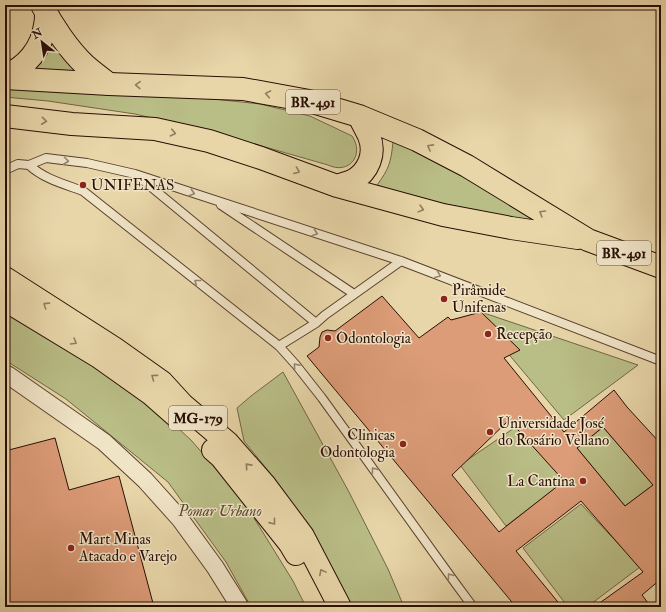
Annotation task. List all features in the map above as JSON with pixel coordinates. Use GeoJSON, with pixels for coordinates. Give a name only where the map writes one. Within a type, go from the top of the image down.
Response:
{"type":"FeatureCollection","features":[{"type":"Feature","properties":{"kind":"main road"},"geometry":{"type":"LineString","coordinates":[[5,75],[20,68],[37,49],[42,38],[45,25],[44,9]]}},
{"type":"Feature","properties":{"kind":"main road"},"geometry":{"type":"LineString","coordinates":[[44,9],[63,40],[84,64],[109,84]]}},
{"type":"Feature","properties":{"kind":"main road","name":"BR-491"},"geometry":{"type":"LineString","coordinates":[[5,78],[243,89],[309,101],[359,116],[418,140],[466,166],[588,240],[661,267]]}},
{"type":"Feature","properties":{"kind":"main road","name":"BR-491"},"geometry":{"type":"LineString","coordinates":[[5,116],[72,124],[155,129],[209,141],[261,158],[337,186],[451,216],[511,228],[588,240]]}},
{"type":"Feature","properties":{"kind":"main road"},"geometry":{"type":"LineString","coordinates":[[337,186],[353,180],[363,172],[370,162],[372,150],[369,137],[359,116]]}},
{"type":"Feature","properties":{"kind":"main road","name":"MG-179"},"geometry":{"type":"LineString","coordinates":[[5,278],[114,348],[162,382],[183,405],[228,443],[265,485],[303,536],[340,607]]}},
{"type":"Feature","properties":{"kind":"main road","name":"MG-179"},"geometry":{"type":"LineString","coordinates":[[5,300],[99,357],[151,394],[221,457],[290,544],[325,607]]}},
{"type":"Feature","properties":{"kind":"street"},"geometry":{"type":"LineString","coordinates":[[5,374],[104,442],[145,480],[189,531],[215,567],[240,607]]}},
{"type":"Feature","properties":{"kind":"lane"},"geometry":{"type":"LineString","coordinates":[[5,170],[18,164],[29,165],[46,158],[87,163],[135,174],[401,261],[661,361]]}},
{"type":"Feature","properties":{"kind":"lane"},"geometry":{"type":"LineString","coordinates":[[29,165],[36,172],[48,178],[83,191],[279,346],[322,398],[473,607]]}},
{"type":"Feature","properties":{"kind":"lane"},"geometry":{"type":"LineString","coordinates":[[135,174],[316,323]]}},
{"type":"Feature","properties":{"kind":"lane"},"geometry":{"type":"LineString","coordinates":[[212,199],[354,294]]}},
{"type":"Feature","properties":{"kind":"lane"},"geometry":{"type":"LineString","coordinates":[[279,346],[316,323],[401,261]]}},
{"type":"Feature","properties":{"kind":"green space"},"geometry":{"type":"Polygon","coordinates":[[[50,35],[80,72],[36,69],[50,35]]]}},
{"type":"Feature","properties":{"kind":"green space"},"geometry":{"type":"Polygon","coordinates":[[[5,84],[214,99],[260,104],[310,116],[352,136],[356,143],[356,156],[348,165],[336,167],[216,133],[135,114],[48,101],[5,97],[5,84]]]}},
{"type":"Feature","properties":{"kind":"green space"},"geometry":{"type":"Polygon","coordinates":[[[393,142],[421,151],[548,225],[401,195],[377,185],[389,165],[393,142]]]}},
{"type":"Feature","properties":{"kind":"green space"},"geometry":{"type":"Polygon","coordinates":[[[469,307],[481,312],[638,365],[564,420],[469,307]]]}},
{"type":"Feature","properties":{"kind":"green space","name":"Pomar Urbano"},"geometry":{"type":"Polygon","coordinates":[[[5,309],[92,363],[158,410],[191,440],[241,497],[293,581],[306,607],[251,607],[226,562],[168,482],[66,399],[5,360],[5,309]]]}},
{"type":"Feature","properties":{"kind":"green space"},"geometry":{"type":"Polygon","coordinates":[[[283,372],[349,492],[388,569],[404,607],[346,607],[274,478],[244,441],[237,408],[283,372]]]}},
{"type":"Feature","properties":{"kind":"green space"},"geometry":{"type":"Polygon","coordinates":[[[520,424],[565,481],[506,526],[460,465],[520,424]]]}},
{"type":"Feature","properties":{"kind":"green space"},"geometry":{"type":"Polygon","coordinates":[[[603,427],[653,485],[625,506],[577,448],[603,427]]]}},
{"type":"Feature","properties":{"kind":"green space"},"geometry":{"type":"Polygon","coordinates":[[[581,504],[640,567],[587,607],[568,607],[523,548],[581,504]]]}},
{"type":"Feature","properties":{"kind":"building"},"geometry":{"type":"Polygon","coordinates":[[[382,296],[419,338],[448,317],[451,320],[481,312],[520,350],[504,358],[564,432],[614,390],[627,407],[661,444],[661,579],[642,595],[651,607],[594,607],[643,572],[581,501],[516,551],[562,607],[516,607],[307,356],[319,347],[322,332],[327,330],[335,331],[382,296]],[[509,420],[452,475],[499,532],[564,481],[509,420]],[[603,427],[577,448],[625,506],[653,485],[603,427]]]}},
{"type":"Feature","properties":{"kind":"building","name":"Mart Minas Atacado e Varejo"},"geometry":{"type":"Polygon","coordinates":[[[55,438],[69,490],[119,476],[154,607],[5,607],[5,451],[55,438]]]}},
{"type":"Feature","properties":{"kind":"place","name":"UNIFENAS"},"geometry":{"type":"Point","coordinates":[83,185]}},
{"type":"Feature","properties":{"kind":"place","name":"Pirâmide Unifenas"},"geometry":{"type":"Point","coordinates":[444,299]}},
{"type":"Feature","properties":{"kind":"place","name":"Recepção"},"geometry":{"type":"Point","coordinates":[488,334]}},
{"type":"Feature","properties":{"kind":"place","name":"Odontologia"},"geometry":{"type":"Point","coordinates":[328,338]}},
{"type":"Feature","properties":{"kind":"place","name":"Universidade José do Rosário Vellano"},"geometry":{"type":"Point","coordinates":[490,432]}},
{"type":"Feature","properties":{"kind":"place","name":"Clinicas Odontologia"},"geometry":{"type":"Point","coordinates":[403,444]}},
{"type":"Feature","properties":{"kind":"place","name":"La Cantina"},"geometry":{"type":"Point","coordinates":[583,481]}},
{"type":"Feature","properties":{"kind":"place","name":"Mart Minas Atacado e Varejo"},"geometry":{"type":"Point","coordinates":[71,548]}}]}
